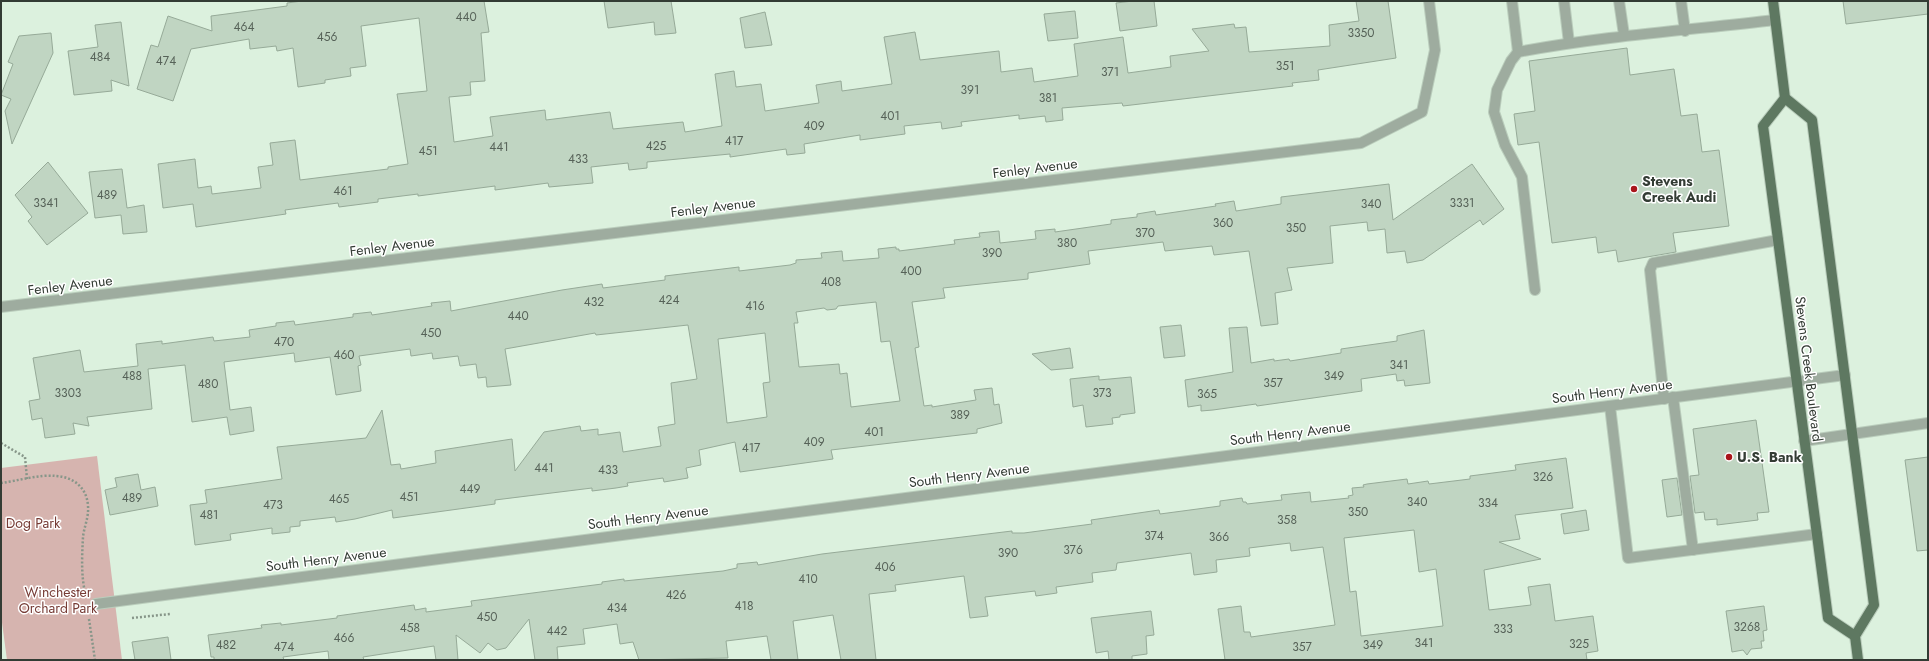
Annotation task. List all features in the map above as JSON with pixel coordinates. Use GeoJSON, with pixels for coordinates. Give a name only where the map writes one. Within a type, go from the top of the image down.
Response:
{"type":"FeatureCollection","features":[{"type":"Feature","properties":{"kind":"main road"},"geometry":{"type":"LineString","coordinates":[[1773,1],[1785,98],[1812,120],[1853,434],[1874,605],[1855,636],[1858,660]]}},
{"type":"Feature","properties":{"kind":"main road","name":"Stevens Creek Boulevard"},"geometry":{"type":"LineString","coordinates":[[1785,98],[1763,126],[1828,618],[1855,636]]}},
{"type":"Feature","properties":{"kind":"street","name":"Fenley Avenue"},"geometry":{"type":"LineString","coordinates":[[1,307],[1360,143],[1422,112],[1435,50],[1429,1]]}},
{"type":"Feature","properties":{"kind":"street"},"geometry":{"type":"LineString","coordinates":[[1512,1],[1518,52]]}},
{"type":"Feature","properties":{"kind":"street"},"geometry":{"type":"LineString","coordinates":[[1564,1],[1569,43]]}},
{"type":"Feature","properties":{"kind":"street"},"geometry":{"type":"LineString","coordinates":[[1619,1],[1624,35]]}},
{"type":"Feature","properties":{"kind":"street"},"geometry":{"type":"LineString","coordinates":[[1681,1],[1685,31]]}},
{"type":"Feature","properties":{"kind":"street"},"geometry":{"type":"LineString","coordinates":[[1535,290],[1522,177],[1505,145],[1494,112],[1497,90],[1511,61],[1518,52],[1624,35],[1685,31],[1775,20]]}},
{"type":"Feature","properties":{"kind":"street"},"geometry":{"type":"LineString","coordinates":[[1692,550],[1650,270],[1653,263],[1778,240]]}},
{"type":"Feature","properties":{"kind":"street","name":"South Henry Avenue"},"geometry":{"type":"LineString","coordinates":[[96,604],[1845,375]]}},
{"type":"Feature","properties":{"kind":"street"},"geometry":{"type":"LineString","coordinates":[[1610,406],[1628,558],[1817,534]]}},
{"type":"Feature","properties":{"kind":"street"},"geometry":{"type":"LineString","coordinates":[[1804,441],[1928,423]]}},
{"type":"Feature","properties":{"kind":"path"},"geometry":{"type":"LineString","coordinates":[[1,443],[25,458],[27,479]]}},
{"type":"Feature","properties":{"kind":"path"},"geometry":{"type":"LineString","coordinates":[[1,483],[55,476],[70,478],[80,484],[86,494],[88,506],[83,536],[83,582],[86,594]]}},
{"type":"Feature","properties":{"kind":"path"},"geometry":{"type":"LineString","coordinates":[[89,614],[96,660]]}},
{"type":"Feature","properties":{"kind":"path"},"geometry":{"type":"LineString","coordinates":[[132,618],[170,614]]}},
{"type":"Feature","properties":{"kind":"green space","name":"Winchester Orchard Park"},"geometry":{"type":"Polygon","coordinates":[[[97,456],[122,660],[7,660],[1,615],[1,468],[97,456]]]}},
{"type":"Feature","properties":{"kind":"building"},"geometry":{"type":"Polygon","coordinates":[[[302,1],[484,1],[489,32],[481,33],[485,81],[470,82],[471,95],[449,97],[454,142],[493,136],[490,117],[545,110],[546,120],[610,112],[613,129],[683,122],[685,132],[722,126],[715,74],[734,71],[736,87],[761,84],[765,111],[819,103],[816,85],[841,81],[842,91],[892,84],[884,37],[915,32],[920,60],[999,51],[1001,72],[1032,68],[1034,82],[1078,76],[1074,44],[1123,37],[1128,73],[1171,67],[1170,56],[1209,51],[1192,29],[1234,24],[1235,28],[1246,27],[1249,52],[1330,46],[1329,25],[1359,21],[1356,1],[1388,1],[1396,58],[1318,70],[1319,80],[1292,83],[1293,86],[1123,106],[1122,103],[1062,108],[1063,120],[1046,122],[1045,116],[1019,119],[1019,115],[961,122],[962,126],[942,129],[941,122],[904,126],[905,134],[860,140],[860,135],[804,144],[805,153],[787,155],[786,149],[730,157],[730,154],[647,162],[647,168],[629,170],[628,163],[591,167],[593,183],[549,187],[548,183],[495,190],[495,186],[418,196],[418,194],[378,199],[378,202],[339,207],[338,203],[285,210],[286,214],[196,227],[193,204],[163,208],[158,164],[195,159],[198,188],[211,186],[212,194],[261,188],[258,167],[273,165],[270,143],[295,140],[300,180],[388,169],[388,167],[408,164],[397,94],[427,91],[419,18],[361,26],[366,66],[350,68],[351,76],[325,80],[325,83],[298,87],[293,48],[277,51],[276,46],[250,49],[249,39],[191,49],[173,101],[137,89],[151,45],[158,47],[168,16],[212,31],[211,16],[287,6],[287,3],[302,1]]]}},
{"type":"Feature","properties":{"kind":"building"},"geometry":{"type":"Polygon","coordinates":[[[604,1],[671,1],[676,33],[655,35],[654,22],[608,28],[604,1]]]}},
{"type":"Feature","properties":{"kind":"building"},"geometry":{"type":"Polygon","coordinates":[[[1154,1],[1157,26],[1120,31],[1116,3],[1154,1]]]}},
{"type":"Feature","properties":{"kind":"building"},"geometry":{"type":"Polygon","coordinates":[[[1843,1],[1928,1],[1928,14],[1846,24],[1843,1]]]}},
{"type":"Feature","properties":{"kind":"building"},"geometry":{"type":"Polygon","coordinates":[[[1075,11],[1078,38],[1048,41],[1044,14],[1075,11]]]}},
{"type":"Feature","properties":{"kind":"building"},"geometry":{"type":"Polygon","coordinates":[[[765,12],[772,45],[745,48],[740,18],[765,12]]]}},
{"type":"Feature","properties":{"kind":"building"},"geometry":{"type":"Polygon","coordinates":[[[121,22],[129,86],[111,80],[112,91],[74,95],[68,51],[98,47],[95,25],[121,22]]]}},
{"type":"Feature","properties":{"kind":"building"},"geometry":{"type":"Polygon","coordinates":[[[51,33],[53,53],[12,144],[5,111],[11,99],[1,95],[13,64],[8,62],[19,36],[51,33]]]}},
{"type":"Feature","properties":{"kind":"building","name":"Stevens Creek Audi"},"geometry":{"type":"Polygon","coordinates":[[[1627,48],[1630,75],[1674,69],[1681,116],[1697,114],[1702,152],[1719,150],[1729,226],[1673,233],[1676,252],[1618,262],[1616,250],[1598,253],[1596,237],[1552,243],[1539,142],[1518,145],[1514,114],[1535,111],[1529,61],[1627,48]]]}},
{"type":"Feature","properties":{"kind":"building"},"geometry":{"type":"Polygon","coordinates":[[[48,162],[88,213],[47,245],[28,221],[32,217],[15,195],[48,162]]]}},
{"type":"Feature","properties":{"kind":"building"},"geometry":{"type":"Polygon","coordinates":[[[1472,164],[1504,209],[1483,225],[1480,220],[1423,260],[1407,263],[1405,251],[1387,253],[1385,229],[1368,231],[1367,222],[1330,226],[1333,263],[1287,268],[1292,290],[1275,293],[1278,324],[1261,326],[1249,251],[1214,255],[1212,246],[1165,251],[1163,242],[1088,251],[1090,264],[1028,273],[1028,279],[943,288],[945,298],[912,302],[919,347],[915,348],[924,406],[932,405],[932,407],[976,400],[974,390],[992,388],[994,405],[999,404],[1002,423],[977,429],[977,433],[831,450],[833,459],[740,472],[735,442],[699,450],[701,465],[686,468],[688,478],[664,482],[663,478],[627,483],[628,486],[616,488],[592,491],[592,488],[495,500],[495,504],[393,518],[392,510],[336,522],[335,517],[300,521],[300,526],[290,527],[290,532],[272,534],[272,528],[230,534],[231,540],[195,545],[190,505],[207,503],[205,490],[282,479],[277,447],[366,438],[382,410],[391,465],[400,464],[401,469],[436,463],[435,451],[512,439],[515,471],[544,432],[580,426],[581,431],[598,429],[598,435],[620,432],[623,452],[661,446],[658,427],[675,424],[671,383],[697,379],[688,325],[596,335],[595,333],[505,349],[511,385],[487,387],[486,377],[478,378],[476,364],[460,366],[458,356],[433,359],[432,353],[411,356],[410,349],[359,356],[361,365],[358,366],[361,391],[336,395],[330,357],[295,362],[294,353],[224,362],[230,410],[251,407],[254,431],[230,435],[227,417],[192,422],[185,365],[148,369],[152,409],[87,417],[89,426],[73,423],[75,434],[45,438],[42,418],[32,420],[29,401],[40,399],[33,358],[80,350],[84,372],[138,366],[136,344],[162,341],[162,344],[213,337],[214,341],[250,337],[249,330],[276,326],[276,323],[294,321],[295,325],[353,317],[353,314],[371,312],[372,315],[432,306],[431,303],[450,301],[451,311],[602,284],[603,288],[665,280],[665,276],[739,267],[739,271],[790,265],[796,263],[796,260],[822,258],[821,253],[842,251],[843,261],[879,258],[878,249],[896,247],[899,251],[955,244],[954,240],[980,237],[979,233],[999,231],[1000,243],[1036,239],[1035,231],[1055,229],[1055,232],[1111,224],[1111,220],[1137,217],[1137,214],[1155,211],[1156,215],[1216,206],[1215,204],[1234,201],[1236,211],[1281,204],[1281,197],[1389,184],[1393,220],[1472,164]],[[876,302],[838,306],[836,309],[827,310],[824,308],[796,312],[798,323],[794,323],[799,367],[839,364],[840,374],[847,373],[851,407],[900,401],[890,341],[881,342],[876,302]],[[765,333],[718,339],[727,423],[767,417],[763,383],[770,382],[765,333]]]}},
{"type":"Feature","properties":{"kind":"building"},"geometry":{"type":"Polygon","coordinates":[[[122,169],[127,208],[144,205],[147,232],[123,234],[121,215],[95,218],[89,172],[122,169]]]}},
{"type":"Feature","properties":{"kind":"building"},"geometry":{"type":"Polygon","coordinates":[[[1181,325],[1185,356],[1164,358],[1160,327],[1181,325]]]}},
{"type":"Feature","properties":{"kind":"building"},"geometry":{"type":"Polygon","coordinates":[[[1247,327],[1251,363],[1274,359],[1274,361],[1289,359],[1290,361],[1341,353],[1341,349],[1397,341],[1397,336],[1424,330],[1430,383],[1405,386],[1404,380],[1397,381],[1396,374],[1361,379],[1362,391],[1257,406],[1256,404],[1201,411],[1201,405],[1188,407],[1185,380],[1233,372],[1229,328],[1247,327]]]}},
{"type":"Feature","properties":{"kind":"building"},"geometry":{"type":"Polygon","coordinates":[[[1070,348],[1073,368],[1051,370],[1032,354],[1070,348]]]}},
{"type":"Feature","properties":{"kind":"building"},"geometry":{"type":"Polygon","coordinates":[[[1099,376],[1099,380],[1131,377],[1135,413],[1120,415],[1120,417],[1112,418],[1113,424],[1086,427],[1083,405],[1073,407],[1070,379],[1099,376]]]}},
{"type":"Feature","properties":{"kind":"building","name":"U.S. Bank"},"geometry":{"type":"Polygon","coordinates":[[[1756,420],[1769,512],[1757,513],[1758,520],[1717,525],[1717,519],[1705,520],[1704,512],[1695,513],[1690,476],[1699,475],[1693,429],[1756,420]]]}},
{"type":"Feature","properties":{"kind":"building"},"geometry":{"type":"Polygon","coordinates":[[[1928,457],[1928,550],[1917,551],[1905,460],[1928,457]]]}},
{"type":"Feature","properties":{"kind":"building"},"geometry":{"type":"Polygon","coordinates":[[[1566,458],[1573,508],[1515,515],[1520,539],[1499,542],[1541,559],[1484,570],[1489,610],[1531,605],[1528,587],[1550,584],[1555,621],[1593,616],[1598,651],[1586,653],[1587,660],[1225,660],[1218,609],[1241,606],[1244,632],[1250,632],[1251,637],[1335,625],[1323,547],[1291,551],[1290,543],[1249,548],[1250,556],[1216,560],[1217,572],[1194,575],[1191,553],[1117,563],[1116,570],[1092,573],[1093,582],[1056,587],[1057,593],[1036,596],[1035,591],[985,597],[988,616],[970,618],[964,576],[895,585],[896,591],[869,594],[876,660],[841,660],[833,615],[793,621],[798,660],[771,660],[767,636],[726,641],[728,658],[639,660],[633,642],[620,644],[617,624],[583,629],[585,644],[557,647],[558,660],[535,660],[529,619],[506,648],[497,650],[488,643],[480,653],[456,635],[458,660],[436,660],[434,646],[363,657],[364,660],[329,660],[328,651],[283,657],[284,660],[214,660],[214,657],[211,657],[208,635],[262,628],[261,625],[281,623],[281,625],[337,618],[337,616],[414,605],[415,610],[426,608],[426,612],[472,606],[471,601],[602,584],[602,582],[723,571],[737,568],[737,564],[757,562],[758,565],[822,554],[1012,531],[1012,533],[1024,533],[1092,524],[1091,520],[1159,510],[1160,514],[1220,506],[1220,501],[1242,498],[1243,502],[1246,502],[1247,504],[1282,500],[1281,495],[1310,492],[1311,502],[1349,498],[1348,496],[1353,495],[1352,488],[1364,487],[1363,485],[1367,484],[1407,479],[1408,484],[1428,481],[1429,484],[1470,479],[1470,476],[1516,470],[1515,465],[1566,458]],[[1414,530],[1344,538],[1350,592],[1356,591],[1361,636],[1443,626],[1436,569],[1419,572],[1414,530]]]}},
{"type":"Feature","properties":{"kind":"building"},"geometry":{"type":"Polygon","coordinates":[[[138,474],[141,490],[155,487],[158,506],[110,515],[105,490],[117,487],[115,478],[138,474]]]}},
{"type":"Feature","properties":{"kind":"building"},"geometry":{"type":"Polygon","coordinates":[[[1677,478],[1682,515],[1667,517],[1662,480],[1677,478]]]}},
{"type":"Feature","properties":{"kind":"building"},"geometry":{"type":"Polygon","coordinates":[[[1586,510],[1589,530],[1564,534],[1561,514],[1586,510]]]}},
{"type":"Feature","properties":{"kind":"building"},"geometry":{"type":"Polygon","coordinates":[[[1764,606],[1767,630],[1763,631],[1764,641],[1761,641],[1762,648],[1751,649],[1747,655],[1743,650],[1732,652],[1726,611],[1764,606]]]}},
{"type":"Feature","properties":{"kind":"building"},"geometry":{"type":"Polygon","coordinates":[[[1151,611],[1154,635],[1146,636],[1147,654],[1132,656],[1132,660],[1109,660],[1108,651],[1096,653],[1091,618],[1151,611]]]}},
{"type":"Feature","properties":{"kind":"building"},"geometry":{"type":"Polygon","coordinates":[[[168,637],[171,660],[135,660],[132,642],[168,637]]]}},
{"type":"Feature","properties":{"kind":"place","name":"Stevens Creek Audi"},"geometry":{"type":"Point","coordinates":[1634,189]}},
{"type":"Feature","properties":{"kind":"place","name":"U.S. Bank"},"geometry":{"type":"Point","coordinates":[1729,457]}},
{"type":"Feature","properties":{"kind":"park label","name":"Dog Park"},"geometry":{"type":"Point","coordinates":[33,523]}}]}
